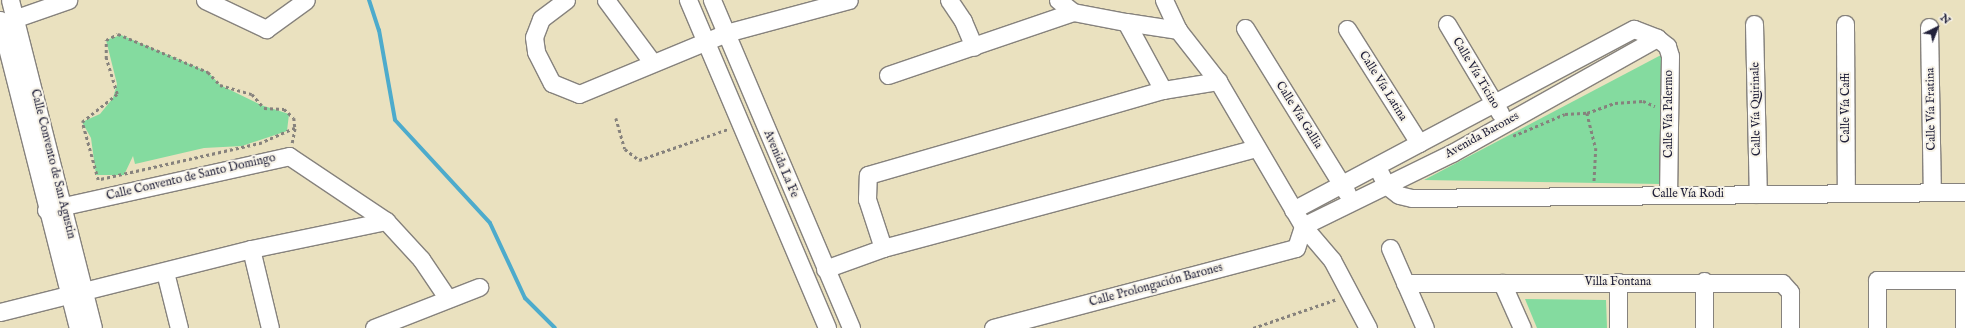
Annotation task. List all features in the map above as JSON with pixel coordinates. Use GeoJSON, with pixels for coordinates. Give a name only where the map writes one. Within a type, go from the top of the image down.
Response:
{"type":"FeatureCollection","features":[{"type":"Feature","properties":{"kind":"street"},"geometry":{"type":"LineString","coordinates":[[0,1],[6,0]]}},
{"type":"Feature","properties":{"kind":"street","name":"Calle Convento de San Agustin"},"geometry":{"type":"LineString","coordinates":[[10,0],[5,21],[23,114],[46,210],[76,294],[93,328]]}},
{"type":"Feature","properties":{"kind":"street"},"geometry":{"type":"LineString","coordinates":[[5,21],[68,0]]}},
{"type":"Feature","properties":{"kind":"street"},"geometry":{"type":"LineString","coordinates":[[205,0],[266,28],[306,0]]}},
{"type":"Feature","properties":{"kind":"street"},"geometry":{"type":"LineString","coordinates":[[566,0],[541,19],[534,37],[536,52],[552,83],[579,94],[652,62],[726,33],[848,0]]}},
{"type":"Feature","properties":{"kind":"street"},"geometry":{"type":"LineString","coordinates":[[606,0],[652,62]]}},
{"type":"Feature","properties":{"kind":"street","name":"Avenida La Fe"},"geometry":{"type":"LineString","coordinates":[[688,0],[827,328]]}},
{"type":"Feature","properties":{"kind":"street","name":"Avenida La Fe"},"geometry":{"type":"LineString","coordinates":[[712,0],[851,328]]}},
{"type":"Feature","properties":{"kind":"street"},"geometry":{"type":"LineString","coordinates":[[949,0],[963,21],[974,47]]}},
{"type":"Feature","properties":{"kind":"street"},"geometry":{"type":"LineString","coordinates":[[1058,0],[1072,12],[1178,30]]}},
{"type":"Feature","properties":{"kind":"street"},"geometry":{"type":"LineString","coordinates":[[1164,0],[1178,30],[1218,81],[1255,148],[1303,226],[1332,260],[1353,293],[1368,328]]}},
{"type":"Feature","properties":{"kind":"street"},"geometry":{"type":"LineString","coordinates":[[888,75],[974,47],[1072,12]]}},
{"type":"Feature","properties":{"kind":"street","name":"Calle Convento de San Agustin"},"geometry":{"type":"LineString","coordinates":[[5,21],[40,112],[64,206],[76,294],[78,328]]}},
{"type":"Feature","properties":{"kind":"street"},"geometry":{"type":"LineString","coordinates":[[1126,22],[1163,90]]}},
{"type":"Feature","properties":{"kind":"street","name":"Calle Vía Ticino"},"geometry":{"type":"LineString","coordinates":[[1447,24],[1505,122]]}},
{"type":"Feature","properties":{"kind":"street","name":"Calle Vía Quirinale"},"geometry":{"type":"LineString","coordinates":[[1754,24],[1758,194]]}},
{"type":"Feature","properties":{"kind":"street","name":"Calle Vía Caffi"},"geometry":{"type":"LineString","coordinates":[[1845,24],[1846,193]]}},
{"type":"Feature","properties":{"kind":"street","name":"Calle Vía Fratina"},"geometry":{"type":"LineString","coordinates":[[1929,27],[1932,192]]}},
{"type":"Feature","properties":{"kind":"street","name":"Calle Vía Gallia"},"geometry":{"type":"LineString","coordinates":[[1246,28],[1342,184],[1351,202]]}},
{"type":"Feature","properties":{"kind":"street","name":"Calle Vía Latina"},"geometry":{"type":"LineString","coordinates":[[1347,28],[1418,143]]}},
{"type":"Feature","properties":{"kind":"street","name":"Avenida Barones"},"geometry":{"type":"LineString","coordinates":[[1293,210],[1377,167],[1418,143],[1634,29],[1657,38]]}},
{"type":"Feature","properties":{"kind":"street","name":"Avenida Barones"},"geometry":{"type":"LineString","coordinates":[[1303,226],[1386,185],[1505,122],[1657,38]]}},
{"type":"Feature","properties":{"kind":"street","name":"Calle Vía Palermo"},"geometry":{"type":"LineString","coordinates":[[1657,38],[1666,46],[1670,56],[1668,195]]}},
{"type":"Feature","properties":{"kind":"street"},"geometry":{"type":"LineString","coordinates":[[883,248],[867,199],[868,175],[1163,90],[1218,81]]}},
{"type":"Feature","properties":{"kind":"street"},"geometry":{"type":"LineString","coordinates":[[23,114],[40,112]]}},
{"type":"Feature","properties":{"kind":"street"},"geometry":{"type":"LineString","coordinates":[[825,269],[883,248],[1255,148]]}},
{"type":"Feature","properties":{"kind":"street","name":"Calle Convento de Santo Domingo"},"geometry":{"type":"LineString","coordinates":[[46,210],[289,156],[386,221],[421,259],[448,299]]}},
{"type":"Feature","properties":{"kind":"street"},"geometry":{"type":"LineString","coordinates":[[1377,167],[1386,185]]}},
{"type":"Feature","properties":{"kind":"street","name":"Calle Vía Rodi"},"geometry":{"type":"LineString","coordinates":[[1386,185],[1399,195],[1412,198],[1965,192]]}},
{"type":"Feature","properties":{"kind":"street"},"geometry":{"type":"LineString","coordinates":[[0,312],[165,272],[251,249],[386,221]]}},
{"type":"Feature","properties":{"kind":"street","name":"Calle Prolongación Barones"},"geometry":{"type":"LineString","coordinates":[[993,328],[1042,322],[1296,248],[1303,226]]}},
{"type":"Feature","properties":{"kind":"street"},"geometry":{"type":"LineString","coordinates":[[1390,248],[1425,328]]}},
{"type":"Feature","properties":{"kind":"street"},"geometry":{"type":"LineString","coordinates":[[251,249],[270,328]]}},
{"type":"Feature","properties":{"kind":"street"},"geometry":{"type":"LineString","coordinates":[[165,272],[179,328]]}},
{"type":"Feature","properties":{"kind":"street"},"geometry":{"type":"LineString","coordinates":[[1877,328],[1876,280],[1965,280],[1964,328]]}},
{"type":"Feature","properties":{"kind":"street"},"geometry":{"type":"LineString","coordinates":[[1704,281],[1704,328]]}},
{"type":"Feature","properties":{"kind":"street","name":"Villa Fontana"},"geometry":{"type":"LineString","coordinates":[[1405,283],[1704,281],[1782,282],[1790,292],[1790,328]]}},
{"type":"Feature","properties":{"kind":"street"},"geometry":{"type":"LineString","coordinates":[[1618,282],[1618,328]]}},
{"type":"Feature","properties":{"kind":"street"},"geometry":{"type":"LineString","coordinates":[[1502,283],[1522,328]]}},
{"type":"Feature","properties":{"kind":"street"},"geometry":{"type":"LineString","coordinates":[[374,328],[479,286]]}},
{"type":"Feature","properties":{"kind":"path"},"geometry":{"type":"LineString","coordinates":[[118,34],[137,41],[208,72],[220,85],[252,94],[264,108],[284,110],[294,118],[295,128],[262,142],[98,180],[82,122],[117,94],[106,59],[106,40],[118,34]]}},
{"type":"Feature","properties":{"kind":"path"},"geometry":{"type":"LineString","coordinates":[[1505,122],[1514,138],[1565,114],[1586,113],[1615,103],[1643,101],[1669,111]]}},
{"type":"Feature","properties":{"kind":"path"},"geometry":{"type":"LineString","coordinates":[[1586,113],[1596,148],[1594,184]]}},
{"type":"Feature","properties":{"kind":"path"},"geometry":{"type":"LineString","coordinates":[[616,118],[625,149],[639,160],[742,125]]}},
{"type":"Feature","properties":{"kind":"path"},"geometry":{"type":"LineString","coordinates":[[1253,328],[1353,293]]}},
{"type":"Feature","properties":{"kind":"green space"},"geometry":{"type":"Polygon","coordinates":[[[121,35],[208,72],[220,85],[261,105],[289,114],[287,131],[242,146],[204,148],[135,164],[133,156],[124,175],[96,175],[91,138],[82,122],[100,114],[113,98],[117,84],[106,40],[121,35]]]}},
{"type":"Feature","properties":{"kind":"green space"},"geometry":{"type":"Polygon","coordinates":[[[1661,55],[1664,123],[1660,184],[1424,180],[1661,55]]]}},
{"type":"Feature","properties":{"kind":"green space"},"geometry":{"type":"Polygon","coordinates":[[[1525,299],[1606,300],[1607,328],[1537,328],[1525,299]]]}},
{"type":"Feature","properties":{"kind":"waterway"},"geometry":{"type":"LineString","coordinates":[[369,0],[379,30],[395,120],[490,223],[525,298],[555,328]]}}]}
